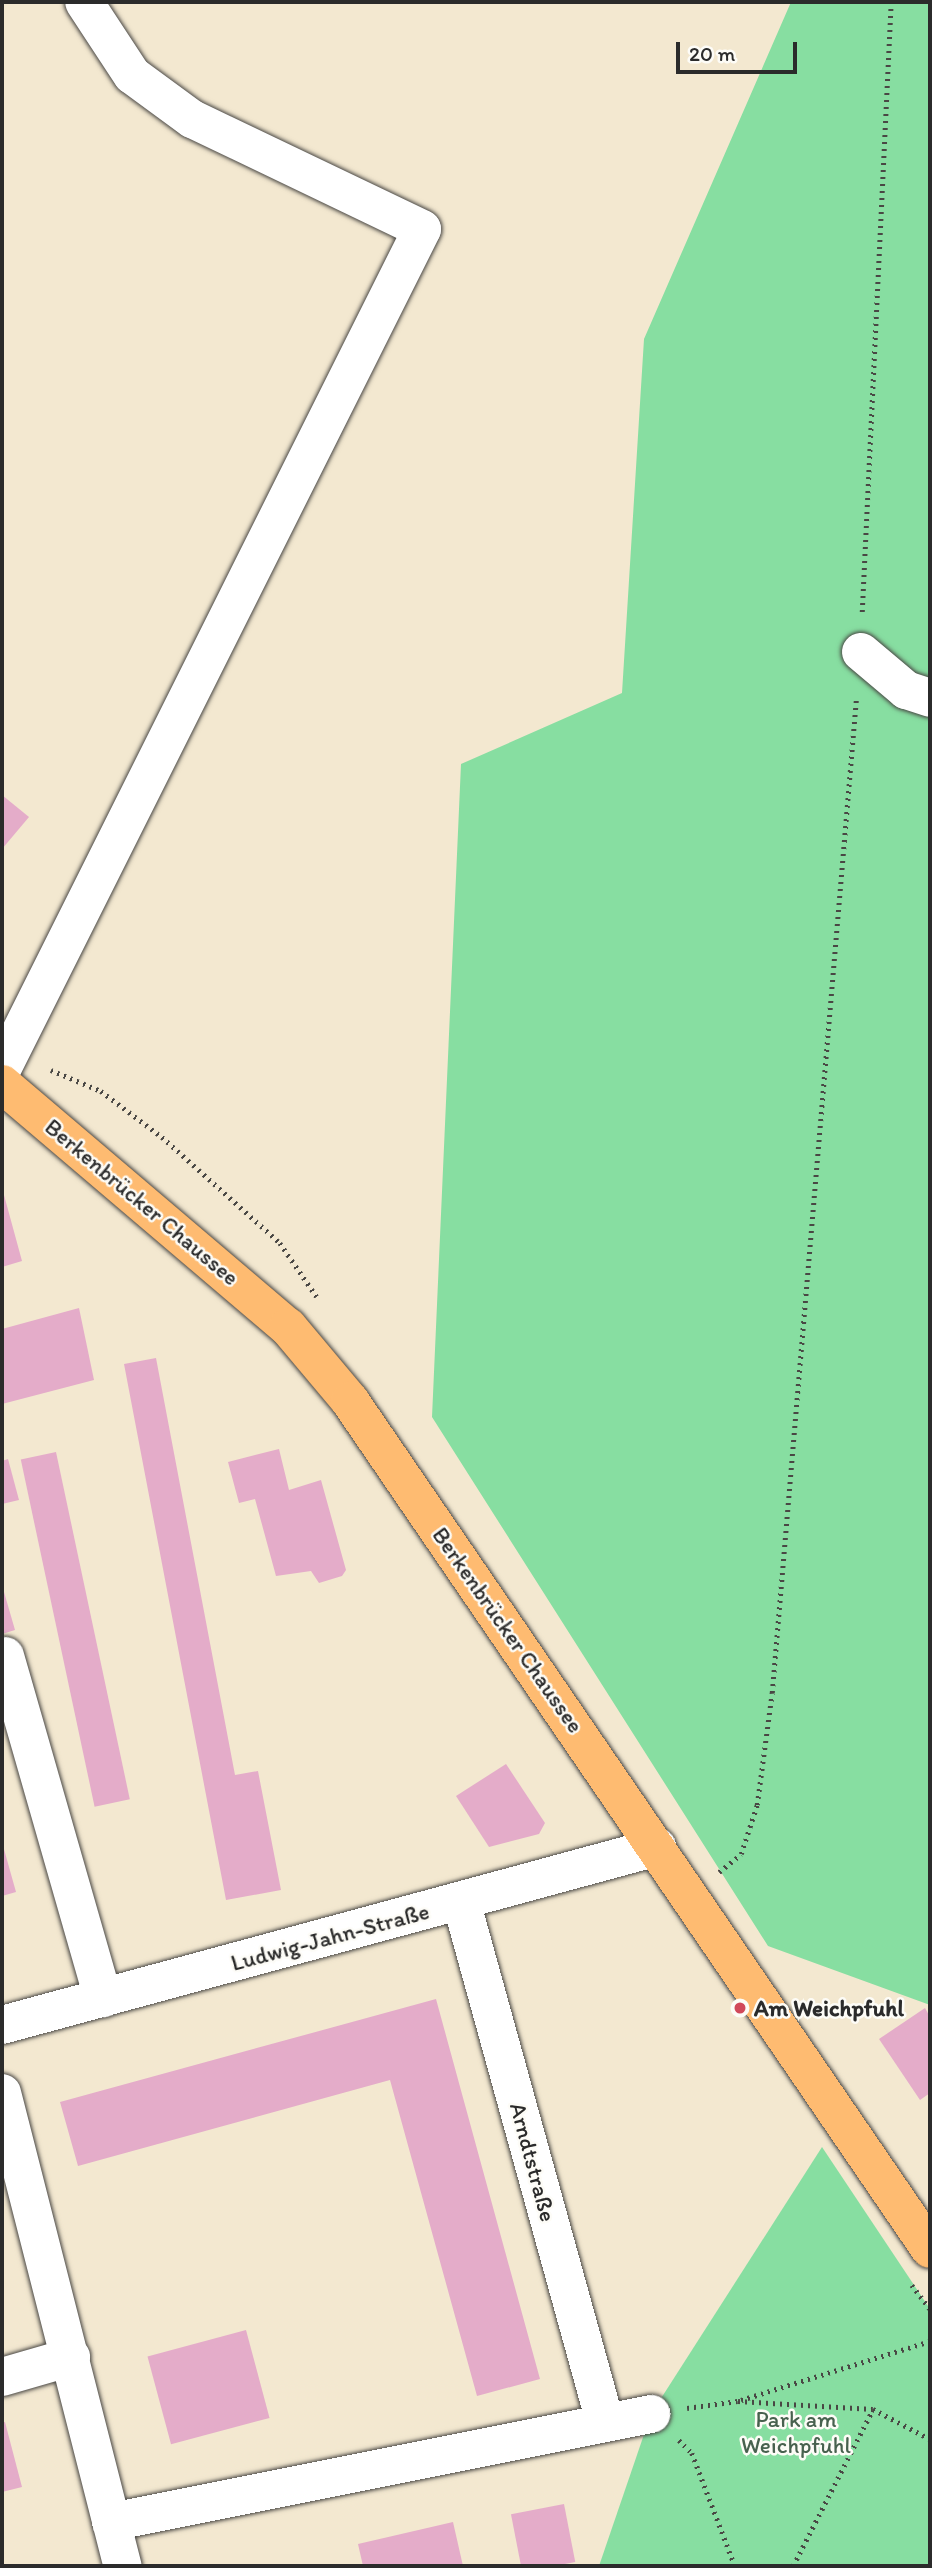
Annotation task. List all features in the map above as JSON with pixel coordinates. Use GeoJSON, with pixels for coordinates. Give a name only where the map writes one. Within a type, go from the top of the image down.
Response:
{"type":"FeatureCollection","features":[{"type":"Feature","properties":{"kind":"main road","name":"Berkenbrücker Chaussee"},"geometry":{"type":"LineString","coordinates":[[2,1084],[288,1327],[350,1401],[692,1895],[930,2249]]}},
{"type":"Feature","properties":{"kind":"street"},"geometry":{"type":"LineString","coordinates":[[2,1069],[422,229],[192,119],[132,75],[96,26],[84,2]]}},
{"type":"Feature","properties":{"kind":"street"},"geometry":{"type":"LineString","coordinates":[[860,652],[906,690],[930,698]]}},
{"type":"Feature","properties":{"kind":"street"},"geometry":{"type":"LineString","coordinates":[[5,1656],[103,1998]]}},
{"type":"Feature","properties":{"kind":"street","name":"Ludwig-Jahn-Straße"},"geometry":{"type":"LineString","coordinates":[[2,2025],[657,1847]]}},
{"type":"Feature","properties":{"kind":"street","name":"Arndtstraße"},"geometry":{"type":"LineString","coordinates":[[461,1901],[605,2422]]}},
{"type":"Feature","properties":{"kind":"street"},"geometry":{"type":"LineString","coordinates":[[2,2093],[123,2566]]}},
{"type":"Feature","properties":{"kind":"street"},"geometry":{"type":"LineString","coordinates":[[2,2376],[71,2357]]}},
{"type":"Feature","properties":{"kind":"street"},"geometry":{"type":"LineString","coordinates":[[111,2522],[651,2414]]}},
{"type":"Feature","properties":{"kind":"path"},"geometry":{"type":"LineString","coordinates":[[692,1895],[741,1854],[758,1793],[772,1693],[860,652],[891,2]]}},
{"type":"Feature","properties":{"kind":"path"},"geometry":{"type":"LineString","coordinates":[[651,2414],[738,2401],[930,2341]]}},
{"type":"Feature","properties":{"kind":"path"},"geometry":{"type":"LineString","coordinates":[[738,2401],[873,2410],[930,2439]]}},
{"type":"Feature","properties":{"kind":"path"},"geometry":{"type":"LineString","coordinates":[[793,2566],[873,2410]]}},
{"type":"Feature","properties":{"kind":"path"},"geometry":{"type":"LineString","coordinates":[[651,2414],[692,2453],[735,2566]]}},
{"type":"Feature","properties":{"kind":"green space"},"geometry":{"type":"Polygon","coordinates":[[[791,2],[930,2],[930,2005],[768,1946],[432,1417],[461,764],[622,693],[644,339],[791,2]]]}},
{"type":"Feature","properties":{"kind":"green space","name":"Park am Weichpfuhl"},"geometry":{"type":"Polygon","coordinates":[[[822,2147],[930,2309],[930,2566],[599,2566],[651,2414],[822,2147]]]}},
{"type":"Feature","properties":{"kind":"building"},"geometry":{"type":"Polygon","coordinates":[[[2,795],[29,817],[2,849],[2,795]]]}},
{"type":"Feature","properties":{"kind":"building"},"geometry":{"type":"Polygon","coordinates":[[[4,1195],[22,1261],[2,1267],[2,1196],[4,1195]]]}},
{"type":"Feature","properties":{"kind":"building"},"geometry":{"type":"Polygon","coordinates":[[[79,1308],[94,1380],[2,1404],[2,1329],[79,1308]]]}},
{"type":"Feature","properties":{"kind":"building"},"geometry":{"type":"Polygon","coordinates":[[[156,1358],[235,1775],[258,1771],[281,1890],[226,1900],[124,1364],[156,1358]]]}},
{"type":"Feature","properties":{"kind":"building"},"geometry":{"type":"Polygon","coordinates":[[[279,1449],[289,1490],[321,1480],[346,1570],[342,1576],[319,1583],[311,1571],[276,1576],[255,1499],[239,1503],[228,1462],[279,1449]]]}},
{"type":"Feature","properties":{"kind":"building"},"geometry":{"type":"Polygon","coordinates":[[[56,1452],[130,1799],[95,1807],[21,1459],[56,1452]]]}},
{"type":"Feature","properties":{"kind":"building"},"geometry":{"type":"Polygon","coordinates":[[[8,1459],[19,1500],[2,1504],[2,1461],[8,1459]]]}},
{"type":"Feature","properties":{"kind":"building"},"geometry":{"type":"Polygon","coordinates":[[[2,1585],[15,1630],[2,1634],[2,1585]]]}},
{"type":"Feature","properties":{"kind":"building"},"geometry":{"type":"Polygon","coordinates":[[[506,1764],[545,1823],[539,1834],[489,1847],[456,1796],[506,1764]]]}},
{"type":"Feature","properties":{"kind":"building"},"geometry":{"type":"Polygon","coordinates":[[[2,1842],[16,1892],[2,1896],[2,1842]]]}},
{"type":"Feature","properties":{"kind":"building"},"geometry":{"type":"Polygon","coordinates":[[[436,1999],[540,2379],[477,2396],[390,2080],[78,2166],[60,2102],[436,1999]]]}},
{"type":"Feature","properties":{"kind":"building"},"geometry":{"type":"Polygon","coordinates":[[[925,2008],[930,2017],[930,2093],[920,2100],[879,2039],[925,2008]]]}},
{"type":"Feature","properties":{"kind":"building"},"geometry":{"type":"Polygon","coordinates":[[[246,2330],[270,2418],[171,2444],[147,2356],[246,2330]]]}},
{"type":"Feature","properties":{"kind":"building"},"geometry":{"type":"Polygon","coordinates":[[[5,2422],[22,2487],[2,2492],[2,2423],[5,2422]]]}},
{"type":"Feature","properties":{"kind":"building"},"geometry":{"type":"Polygon","coordinates":[[[564,2504],[575,2562],[554,2566],[521,2566],[511,2514],[564,2504]]]}},
{"type":"Feature","properties":{"kind":"building"},"geometry":{"type":"Polygon","coordinates":[[[453,2522],[463,2566],[363,2566],[358,2544],[453,2522]]]}},
{"type":"Feature","properties":{"kind":"place","name":"Am Weichpfuhl"},"geometry":{"type":"Point","coordinates":[740,2008]}}]}
